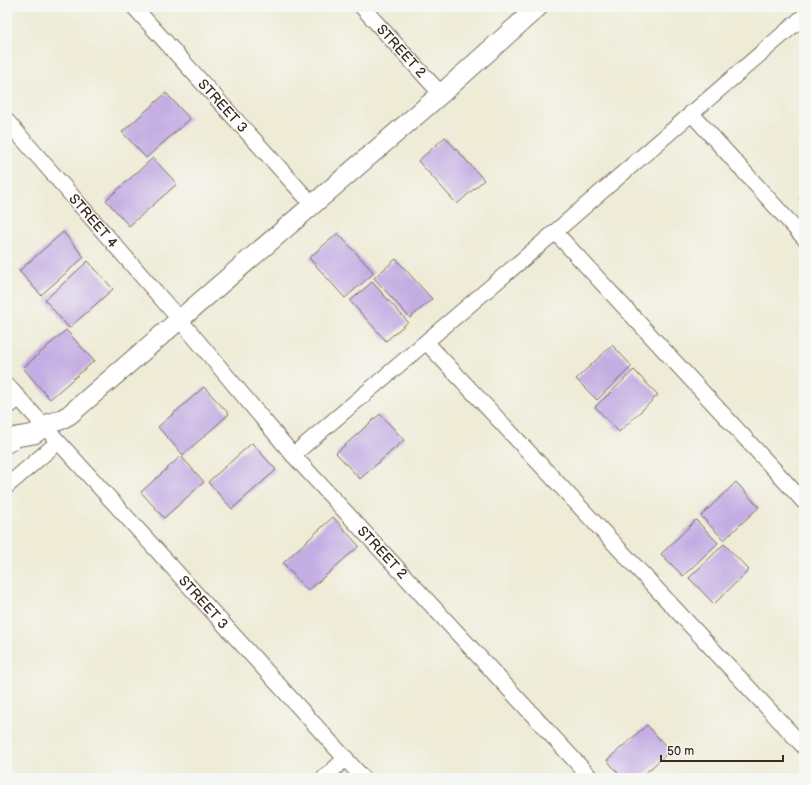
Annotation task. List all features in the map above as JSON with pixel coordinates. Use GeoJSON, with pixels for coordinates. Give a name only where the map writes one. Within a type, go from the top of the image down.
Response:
{"type":"FeatureCollection","features":[{"type":"Feature","properties":{"kind":"street","name":"STREET 3"},"geometry":{"type":"LineString","coordinates":[[134,7],[312,204]]}},
{"type":"Feature","properties":{"kind":"street","name":"STREET 2"},"geometry":{"type":"LineString","coordinates":[[362,7],[441,94]]}},
{"type":"Feature","properties":{"kind":"street"},"geometry":{"type":"LineString","coordinates":[[7,443],[16,437],[34,434],[44,426],[69,415],[441,94],[538,7]]}},
{"type":"Feature","properties":{"kind":"street"},"geometry":{"type":"LineString","coordinates":[[293,455],[555,232],[804,16]]}},
{"type":"Feature","properties":{"kind":"street"},"geometry":{"type":"LineString","coordinates":[[691,114],[804,238]]}},
{"type":"Feature","properties":{"kind":"street","name":"STREET 4"},"geometry":{"type":"LineString","coordinates":[[7,121],[180,320]]}},
{"type":"Feature","properties":{"kind":"street"},"geometry":{"type":"LineString","coordinates":[[555,232],[804,502]]}},
{"type":"Feature","properties":{"kind":"street","name":"STREET 2"},"geometry":{"type":"LineString","coordinates":[[180,320],[293,455],[591,778]]}},
{"type":"Feature","properties":{"kind":"street"},"geometry":{"type":"LineString","coordinates":[[426,342],[804,747]]}},
{"type":"Feature","properties":{"kind":"street","name":"STREET 3"},"geometry":{"type":"LineString","coordinates":[[7,385],[363,778]]}},
{"type":"Feature","properties":{"kind":"street"},"geometry":{"type":"LineString","coordinates":[[7,408],[19,398]]}},
{"type":"Feature","properties":{"kind":"street"},"geometry":{"type":"LineString","coordinates":[[7,486],[58,442]]}},
{"type":"Feature","properties":{"kind":"street"},"geometry":{"type":"LineString","coordinates":[[324,778],[346,758]]}},
{"type":"Feature","properties":{"kind":"building"},"geometry":{"type":"Polygon","coordinates":[[[678,7],[687,7],[682,11],[678,7]]]}},
{"type":"Feature","properties":{"kind":"building"},"geometry":{"type":"Polygon","coordinates":[[[166,93],[190,119],[146,158],[122,132],[166,93]]]}},
{"type":"Feature","properties":{"kind":"building"},"geometry":{"type":"Polygon","coordinates":[[[445,137],[484,180],[457,204],[418,161],[445,137]]]}},
{"type":"Feature","properties":{"kind":"building"},"geometry":{"type":"Polygon","coordinates":[[[153,158],[177,184],[129,226],[106,200],[153,158]]]}},
{"type":"Feature","properties":{"kind":"building"},"geometry":{"type":"Polygon","coordinates":[[[804,195],[804,205],[799,199],[804,195]]]}},
{"type":"Feature","properties":{"kind":"building"},"geometry":{"type":"Polygon","coordinates":[[[63,232],[84,257],[41,295],[19,271],[63,232]]]}},
{"type":"Feature","properties":{"kind":"building"},"geometry":{"type":"Polygon","coordinates":[[[338,233],[374,273],[345,298],[309,258],[338,233]]]}},
{"type":"Feature","properties":{"kind":"building"},"geometry":{"type":"Polygon","coordinates":[[[396,259],[432,299],[410,318],[374,278],[396,259]]]}},
{"type":"Feature","properties":{"kind":"building"},"geometry":{"type":"Polygon","coordinates":[[[88,261],[113,289],[69,328],[45,300],[88,261]]]}},
{"type":"Feature","properties":{"kind":"building"},"geometry":{"type":"Polygon","coordinates":[[[372,282],[408,322],[386,341],[350,301],[372,282]]]}},
{"type":"Feature","properties":{"kind":"building"},"geometry":{"type":"Polygon","coordinates":[[[66,330],[94,361],[50,399],[23,368],[66,330]]]}},
{"type":"Feature","properties":{"kind":"building"},"geometry":{"type":"Polygon","coordinates":[[[612,345],[632,366],[597,400],[576,379],[612,345]]]}},
{"type":"Feature","properties":{"kind":"building"},"geometry":{"type":"Polygon","coordinates":[[[634,370],[658,395],[619,432],[595,407],[634,370]]]}},
{"type":"Feature","properties":{"kind":"building"},"geometry":{"type":"Polygon","coordinates":[[[204,387],[229,414],[183,455],[158,427],[204,387]]]}},
{"type":"Feature","properties":{"kind":"building"},"geometry":{"type":"Polygon","coordinates":[[[380,414],[404,440],[360,479],[336,453],[380,414]]]}},
{"type":"Feature","properties":{"kind":"building"},"geometry":{"type":"Polygon","coordinates":[[[252,443],[276,470],[232,509],[208,482],[252,443]]]}},
{"type":"Feature","properties":{"kind":"building"},"geometry":{"type":"Polygon","coordinates":[[[181,456],[204,482],[164,518],[141,492],[181,456]]]}},
{"type":"Feature","properties":{"kind":"building"},"geometry":{"type":"Polygon","coordinates":[[[736,482],[759,507],[724,540],[701,516],[736,482]]]}},
{"type":"Feature","properties":{"kind":"building"},"geometry":{"type":"Polygon","coordinates":[[[333,517],[359,546],[308,591],[283,563],[333,517]]]}},
{"type":"Feature","properties":{"kind":"building"},"geometry":{"type":"Polygon","coordinates":[[[696,520],[718,543],[683,576],[661,554],[696,520]]]}},
{"type":"Feature","properties":{"kind":"building"},"geometry":{"type":"Polygon","coordinates":[[[724,544],[749,570],[714,604],[689,578],[724,544]]]}},
{"type":"Feature","properties":{"kind":"building"},"geometry":{"type":"Polygon","coordinates":[[[647,725],[670,751],[640,778],[622,778],[607,760],[647,725]]]}}]}
